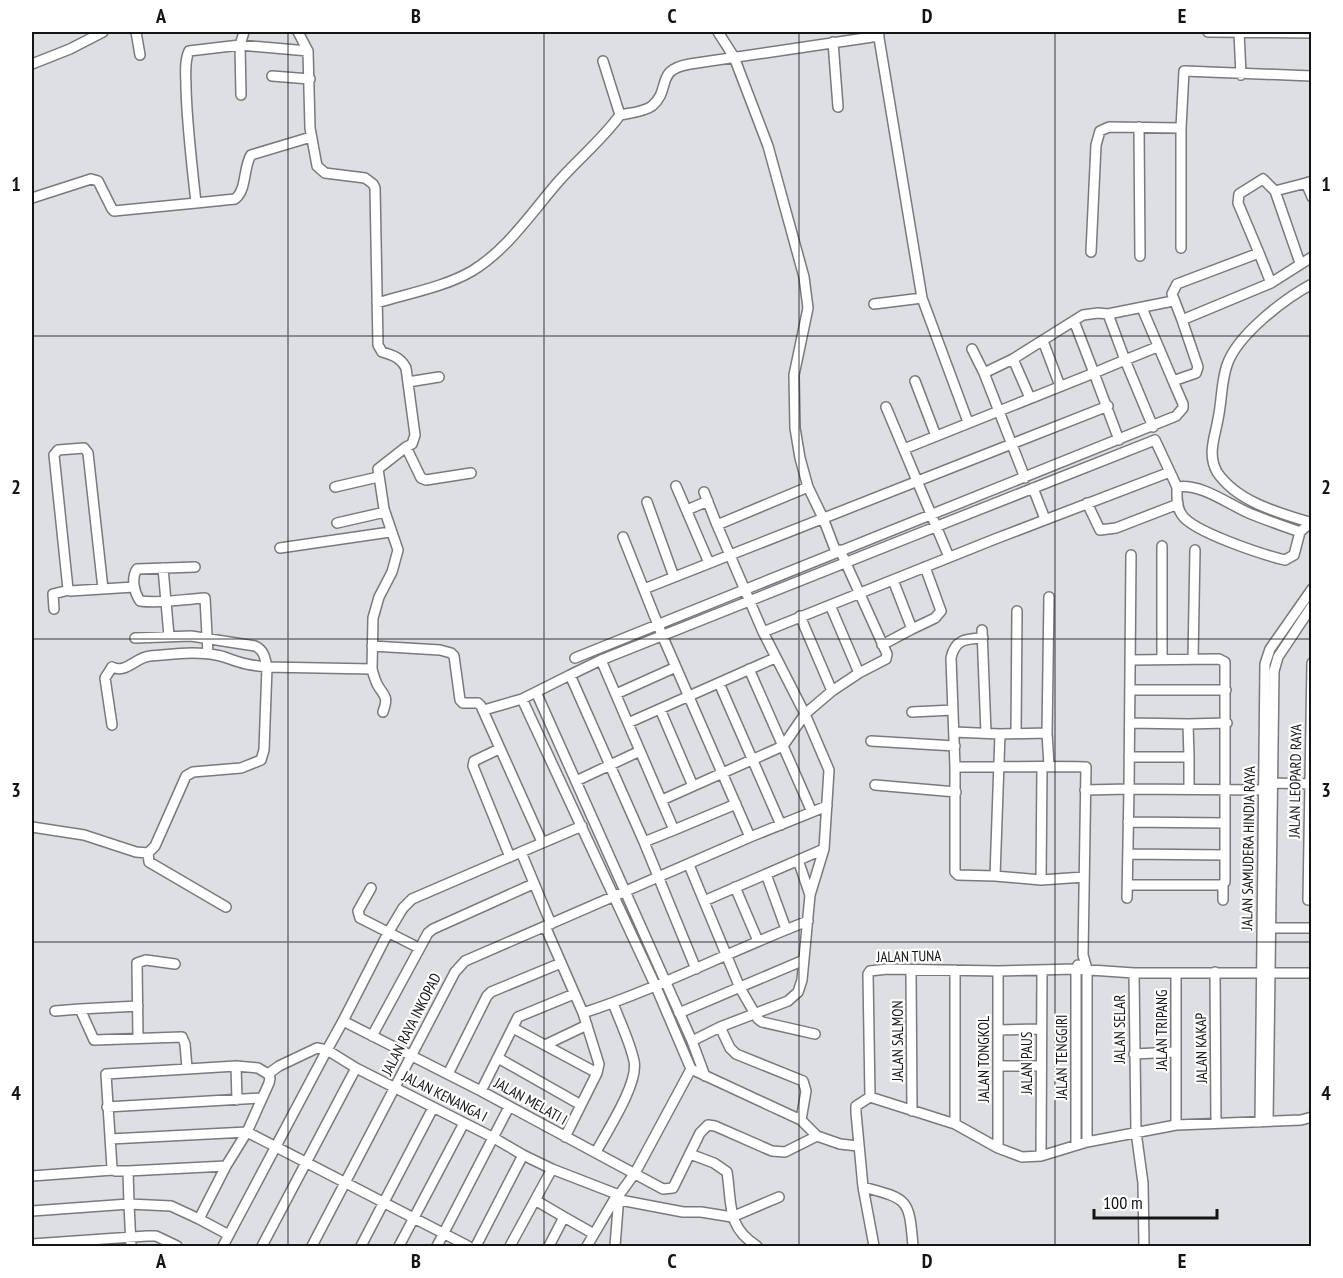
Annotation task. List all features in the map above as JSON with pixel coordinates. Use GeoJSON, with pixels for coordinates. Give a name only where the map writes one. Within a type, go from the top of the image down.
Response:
{"type":"FeatureCollection","features":[{"type":"Feature","properties":{"kind":"street"},"geometry":{"type":"LineString","coordinates":[[32,64],[70,49],[103,32]]}},
{"type":"Feature","properties":{"kind":"street"},"geometry":{"type":"LineString","coordinates":[[136,32],[140,56]]}},
{"type":"Feature","properties":{"kind":"street"},"geometry":{"type":"LineString","coordinates":[[241,95],[240,45],[244,32]]}},
{"type":"Feature","properties":{"kind":"street"},"geometry":{"type":"LineString","coordinates":[[298,32],[308,51],[311,137],[319,170],[365,178],[375,188],[376,303],[379,349],[403,361],[406,368],[415,435],[412,444],[378,469],[390,532],[396,540],[397,556],[375,608],[372,669],[376,683],[387,700],[383,712]]}},
{"type":"Feature","properties":{"kind":"street"},"geometry":{"type":"LineString","coordinates":[[662,800],[783,746],[805,714],[832,691],[886,659],[887,654],[808,487],[798,447],[794,396],[794,375],[808,308],[807,295],[768,146],[734,57],[718,32]]}},
{"type":"Feature","properties":{"kind":"street"},"geometry":{"type":"LineString","coordinates":[[1208,32],[1311,33]]}},
{"type":"Feature","properties":{"kind":"street"},"geometry":{"type":"LineString","coordinates":[[1239,32],[1241,75]]}},
{"type":"Feature","properties":{"kind":"street"},"geometry":{"type":"LineString","coordinates":[[376,303],[440,284],[474,269],[518,230],[558,181],[607,134],[620,115],[650,107],[659,95],[669,72],[674,68],[879,34],[922,298],[968,422]]}},
{"type":"Feature","properties":{"kind":"street"},"geometry":{"type":"LineString","coordinates":[[832,42],[837,107]]}},
{"type":"Feature","properties":{"kind":"street"},"geometry":{"type":"LineString","coordinates":[[196,203],[189,142],[187,56],[189,51],[240,45],[308,51]]}},
{"type":"Feature","properties":{"kind":"street"},"geometry":{"type":"LineString","coordinates":[[603,61],[620,115]]}},
{"type":"Feature","properties":{"kind":"street"},"geometry":{"type":"LineString","coordinates":[[1181,248],[1181,128],[1184,71],[1311,76]]}},
{"type":"Feature","properties":{"kind":"street"},"geometry":{"type":"LineString","coordinates":[[272,76],[310,79]]}},
{"type":"Feature","properties":{"kind":"street"},"geometry":{"type":"LineString","coordinates":[[1091,252],[1098,135],[1103,128],[1139,126],[1181,128]]}},
{"type":"Feature","properties":{"kind":"street"},"geometry":{"type":"LineString","coordinates":[[1139,126],[1140,256]]}},
{"type":"Feature","properties":{"kind":"street"},"geometry":{"type":"LineString","coordinates":[[32,198],[91,179],[98,181],[114,210],[235,199],[241,194],[251,155],[311,137]]}},
{"type":"Feature","properties":{"kind":"street"},"geometry":{"type":"LineString","coordinates":[[1271,283],[1237,196],[1263,179],[1275,191],[1300,263]]}},
{"type":"Feature","properties":{"kind":"street"},"geometry":{"type":"LineString","coordinates":[[1275,191],[1309,182],[1311,197]]}},
{"type":"Feature","properties":{"kind":"street"},"geometry":{"type":"LineString","coordinates":[[1173,381],[1196,373],[1198,367],[1197,358],[1173,301],[1173,289],[1178,284],[1259,253]]}},
{"type":"Feature","properties":{"kind":"street"},"geometry":{"type":"LineString","coordinates":[[1182,320],[1271,283],[1311,256]]}},
{"type":"Feature","properties":{"kind":"street"},"geometry":{"type":"LineString","coordinates":[[1311,284],[1289,298],[1261,321],[1238,346],[1228,362],[1223,378],[1219,417],[1212,450],[1215,468],[1233,489],[1270,510],[1311,523]]}},
{"type":"Feature","properties":{"kind":"street"},"geometry":{"type":"LineString","coordinates":[[874,304],[922,298]]}},
{"type":"Feature","properties":{"kind":"street"},"geometry":{"type":"LineString","coordinates":[[984,373],[1013,359],[1083,315],[1108,314],[1173,301]]}},
{"type":"Feature","properties":{"kind":"street"},"geometry":{"type":"LineString","coordinates":[[484,710],[522,699],[601,660],[662,636],[747,596],[931,516],[1176,416],[1183,408],[1183,404],[1142,308]]}},
{"type":"Feature","properties":{"kind":"street"},"geometry":{"type":"LineString","coordinates":[[1108,314],[1153,427]]}},
{"type":"Feature","properties":{"kind":"street"},"geometry":{"type":"LineString","coordinates":[[1074,321],[1119,440]]}},
{"type":"Feature","properties":{"kind":"street"},"geometry":{"type":"LineString","coordinates":[[1043,341],[1060,386]]}},
{"type":"Feature","properties":{"kind":"street"},"geometry":{"type":"LineString","coordinates":[[904,449],[1157,347]]}},
{"type":"Feature","properties":{"kind":"street"},"geometry":{"type":"LineString","coordinates":[[972,350],[984,373],[1025,478]]}},
{"type":"Feature","properties":{"kind":"street"},"geometry":{"type":"LineString","coordinates":[[1013,359],[1030,398]]}},
{"type":"Feature","properties":{"kind":"street"},"geometry":{"type":"LineString","coordinates":[[408,382],[439,377]]}},
{"type":"Feature","properties":{"kind":"street"},"geometry":{"type":"LineString","coordinates":[[915,381],[936,436]]}},
{"type":"Feature","properties":{"kind":"street"},"geometry":{"type":"LineString","coordinates":[[644,589],[1108,406]]}},
{"type":"Feature","properties":{"kind":"street"},"geometry":{"type":"LineString","coordinates":[[886,407],[949,557]]}},
{"type":"Feature","properties":{"kind":"street"},"geometry":{"type":"LineString","coordinates":[[575,658],[658,624],[747,596],[842,556],[936,525],[1155,440],[1177,487],[1179,511],[1189,523],[1221,538],[1282,559],[1289,559],[1294,555],[1300,532],[1311,523]]}},
{"type":"Feature","properties":{"kind":"street"},"geometry":{"type":"LineString","coordinates":[[406,447],[421,478],[426,480],[471,473]]}},
{"type":"Feature","properties":{"kind":"street"},"geometry":{"type":"LineString","coordinates":[[69,590],[54,455],[58,450],[84,448],[88,453],[103,590]]}},
{"type":"Feature","properties":{"kind":"street"},"geometry":{"type":"LineString","coordinates":[[763,632],[1170,471]]}},
{"type":"Feature","properties":{"kind":"street"},"geometry":{"type":"LineString","coordinates":[[335,487],[378,477]]}},
{"type":"Feature","properties":{"kind":"street"},"geometry":{"type":"LineString","coordinates":[[676,486],[709,563]]}},
{"type":"Feature","properties":{"kind":"street"},"geometry":{"type":"LineString","coordinates":[[1177,487],[1186,486],[1208,493],[1250,513],[1300,532]]}},
{"type":"Feature","properties":{"kind":"street"},"geometry":{"type":"LineString","coordinates":[[717,525],[808,487]]}},
{"type":"Feature","properties":{"kind":"street"},"geometry":{"type":"LineString","coordinates":[[1033,488],[1045,519]]}},
{"type":"Feature","properties":{"kind":"street"},"geometry":{"type":"LineString","coordinates":[[687,510],[706,496],[763,632],[805,714],[828,766],[824,849],[810,896],[801,986],[795,996],[782,1004],[692,1041]]}},
{"type":"Feature","properties":{"kind":"street"},"geometry":{"type":"LineString","coordinates":[[647,502],[674,577]]}},
{"type":"Feature","properties":{"kind":"street"},"geometry":{"type":"LineString","coordinates":[[1087,502],[1100,530],[1116,528],[1178,504]]}},
{"type":"Feature","properties":{"kind":"street"},"geometry":{"type":"LineString","coordinates":[[337,523],[385,512]]}},
{"type":"Feature","properties":{"kind":"street"},"geometry":{"type":"LineString","coordinates":[[280,548],[390,532]]}},
{"type":"Feature","properties":{"kind":"street"},"geometry":{"type":"LineString","coordinates":[[623,537],[662,636],[750,837]]}},
{"type":"Feature","properties":{"kind":"street"},"geometry":{"type":"LineString","coordinates":[[1162,546],[1162,659]]}},
{"type":"Feature","properties":{"kind":"street"},"geometry":{"type":"LineString","coordinates":[[1194,659],[1195,550]]}},
{"type":"Feature","properties":{"kind":"street"},"geometry":{"type":"LineString","coordinates":[[1127,898],[1131,555]]}},
{"type":"Feature","properties":{"kind":"street"},"geometry":{"type":"LineString","coordinates":[[195,567],[137,569],[134,573],[134,587],[140,601],[166,602],[205,598],[208,654]]}},
{"type":"Feature","properties":{"kind":"street"},"geometry":{"type":"LineString","coordinates":[[882,645],[935,618],[941,611],[925,567]]}},
{"type":"Feature","properties":{"kind":"street"},"geometry":{"type":"LineString","coordinates":[[163,568],[169,636]]}},
{"type":"Feature","properties":{"kind":"street"},"geometry":{"type":"LineString","coordinates":[[893,580],[912,629]]}},
{"type":"Feature","properties":{"kind":"street"},"geometry":{"type":"LineString","coordinates":[[54,609],[53,594],[69,590],[134,587]]}},
{"type":"Feature","properties":{"kind":"street","name":"JALAN SAMUDERA HINDIA RAYA"},"geometry":{"type":"LineString","coordinates":[[1266,913],[1273,783],[1269,757],[1267,657],[1270,648],[1311,589]]}},
{"type":"Feature","properties":{"kind":"street"},"geometry":{"type":"LineString","coordinates":[[1041,880],[1047,733],[1049,597]]}},
{"type":"Feature","properties":{"kind":"street"},"geometry":{"type":"LineString","coordinates":[[830,605],[859,673]]}},
{"type":"Feature","properties":{"kind":"street","name":"JALAN SAMUDERA HINDIA RAYA"},"geometry":{"type":"LineString","coordinates":[[1264,1122],[1266,913],[1264,790],[1269,757],[1275,663],[1311,606]]}},
{"type":"Feature","properties":{"kind":"street"},"geometry":{"type":"LineString","coordinates":[[1016,733],[1017,611]]}},
{"type":"Feature","properties":{"kind":"street"},"geometry":{"type":"LineString","coordinates":[[800,616],[832,691]]}},
{"type":"Feature","properties":{"kind":"street"},"geometry":{"type":"LineString","coordinates":[[986,733],[983,634],[964,640],[954,647],[951,658],[956,767],[955,874],[1041,880],[1084,877]]}},
{"type":"Feature","properties":{"kind":"street"},"geometry":{"type":"LineString","coordinates":[[32,827],[84,835],[136,852],[148,852],[155,846],[186,776],[193,772],[241,768],[261,760],[264,750],[267,667],[260,648],[208,638],[169,636],[135,638]]}},
{"type":"Feature","properties":{"kind":"street"},"geometry":{"type":"LineString","coordinates":[[372,646],[440,650],[451,653],[455,661],[460,700],[463,703],[478,703],[484,710],[499,749],[542,842]]}},
{"type":"Feature","properties":{"kind":"street"},"geometry":{"type":"LineString","coordinates":[[112,725],[105,678],[111,667],[117,670],[124,669],[138,659],[147,656],[208,654],[267,667],[372,669]]}},
{"type":"Feature","properties":{"kind":"street"},"geometry":{"type":"LineString","coordinates":[[628,723],[776,658]]}},
{"type":"Feature","properties":{"kind":"street"},"geometry":{"type":"LineString","coordinates":[[1130,660],[1219,659],[1226,662],[1223,900]]}},
{"type":"Feature","properties":{"kind":"street"},"geometry":{"type":"LineString","coordinates":[[601,660],[674,830]]}},
{"type":"Feature","properties":{"kind":"street","name":"JALAN LEOPARD RAYA"},"geometry":{"type":"LineString","coordinates":[[1308,900],[1311,819],[1311,663]]}},
{"type":"Feature","properties":{"kind":"street"},"geometry":{"type":"LineString","coordinates":[[616,694],[676,667]]}},
{"type":"Feature","properties":{"kind":"street"},"geometry":{"type":"LineString","coordinates":[[749,669],[812,812]]}},
{"type":"Feature","properties":{"kind":"street"},"geometry":{"type":"LineString","coordinates":[[570,675],[644,842],[696,969]]}},
{"type":"Feature","properties":{"kind":"street"},"geometry":{"type":"LineString","coordinates":[[719,683],[781,825]]}},
{"type":"Feature","properties":{"kind":"street"},"geometry":{"type":"LineString","coordinates":[[1130,690],[1226,690]]}},
{"type":"Feature","properties":{"kind":"street"},"geometry":{"type":"LineString","coordinates":[[536,692],[692,1041],[705,1076]]}},
{"type":"Feature","properties":{"kind":"street"},"geometry":{"type":"LineString","coordinates":[[522,699],[656,987],[691,1069],[801,1120],[817,1136],[840,1144],[858,1146]]}},
{"type":"Feature","properties":{"kind":"street"},"geometry":{"type":"LineString","coordinates":[[660,709],[693,786]]}},
{"type":"Feature","properties":{"kind":"street"},"geometry":{"type":"LineString","coordinates":[[912,712],[953,710]]}},
{"type":"Feature","properties":{"kind":"street"},"geometry":{"type":"LineString","coordinates":[[1130,723],[1227,723]]}},
{"type":"Feature","properties":{"kind":"street"},"geometry":{"type":"LineString","coordinates":[[1188,724],[1189,789]]}},
{"type":"Feature","properties":{"kind":"street"},"geometry":{"type":"LineString","coordinates":[[954,732],[1047,733]]}},
{"type":"Feature","properties":{"kind":"street"},"geometry":{"type":"LineString","coordinates":[[995,876],[1000,734]]}},
{"type":"Feature","properties":{"kind":"street"},"geometry":{"type":"LineString","coordinates":[[871,741],[955,746]]}},
{"type":"Feature","properties":{"kind":"street"},"geometry":{"type":"LineString","coordinates":[[499,749],[473,763],[473,766],[510,857]]}},
{"type":"Feature","properties":{"kind":"street"},"geometry":{"type":"LineString","coordinates":[[576,781],[640,751]]}},
{"type":"Feature","properties":{"kind":"street"},"geometry":{"type":"LineString","coordinates":[[1129,757],[1189,758]]}},
{"type":"Feature","properties":{"kind":"street"},"geometry":{"type":"LineString","coordinates":[[956,767],[1086,767],[1083,955],[1076,969]]}},
{"type":"Feature","properties":{"kind":"street"},"geometry":{"type":"LineString","coordinates":[[1273,783],[1311,784]]}},
{"type":"Feature","properties":{"kind":"street"},"geometry":{"type":"LineString","coordinates":[[875,785],[956,792]]}},
{"type":"Feature","properties":{"kind":"street"},"geometry":{"type":"LineString","coordinates":[[1085,790],[1264,790]]}},
{"type":"Feature","properties":{"kind":"street"},"geometry":{"type":"LineString","coordinates":[[644,842],[736,804]]}},
{"type":"Feature","properties":{"kind":"street","name":"JALAN RAYA INKOPAD"},"geometry":{"type":"LineString","coordinates":[[312,1246],[460,966],[471,957],[827,806]]}},
{"type":"Feature","properties":{"kind":"street"},"geometry":{"type":"LineString","coordinates":[[1128,822],[1225,823]]}},
{"type":"Feature","properties":{"kind":"street"},"geometry":{"type":"LineString","coordinates":[[223,1246],[403,908],[412,899],[582,826]]}},
{"type":"Feature","properties":{"kind":"street"},"geometry":{"type":"LineString","coordinates":[[704,901],[824,849]]}},
{"type":"Feature","properties":{"kind":"street"},"geometry":{"type":"LineString","coordinates":[[148,852],[149,862],[226,908]]}},
{"type":"Feature","properties":{"kind":"street"},"geometry":{"type":"LineString","coordinates":[[521,852],[561,963],[583,1013],[598,1060],[597,1073],[565,1137]]}},
{"type":"Feature","properties":{"kind":"street"},"geometry":{"type":"LineString","coordinates":[[1128,854],[1225,855]]}},
{"type":"Feature","properties":{"kind":"street"},"geometry":{"type":"LineString","coordinates":[[798,860],[810,896]]}},
{"type":"Feature","properties":{"kind":"street"},"geometry":{"type":"LineString","coordinates":[[689,865],[740,988],[755,1015],[762,1022],[815,1034]]}},
{"type":"Feature","properties":{"kind":"street"},"geometry":{"type":"LineString","coordinates":[[766,874],[786,929]]}},
{"type":"Feature","properties":{"kind":"street"},"geometry":{"type":"LineString","coordinates":[[372,1035],[419,948],[433,929],[533,884]]}},
{"type":"Feature","properties":{"kind":"street"},"geometry":{"type":"LineString","coordinates":[[1128,885],[1223,884]]}},
{"type":"Feature","properties":{"kind":"street"},"geometry":{"type":"LineString","coordinates":[[735,887],[758,941]]}},
{"type":"Feature","properties":{"kind":"street"},"geometry":{"type":"LineString","coordinates":[[371,888],[359,910],[359,915],[419,948]]}},
{"type":"Feature","properties":{"kind":"street"},"geometry":{"type":"LineString","coordinates":[[583,1013],[656,987],[808,921]]}},
{"type":"Feature","properties":{"kind":"street"},"geometry":{"type":"LineString","coordinates":[[1266,928],[1311,928]]}},
{"type":"Feature","properties":{"kind":"street","name":"JALAN TENGGIRI"},"geometry":{"type":"LineString","coordinates":[[1083,955],[1087,969],[1087,1142]]}},
{"type":"Feature","properties":{"kind":"street"},"geometry":{"type":"LineString","coordinates":[[138,1038],[136,963],[146,960],[175,964]]}},
{"type":"Feature","properties":{"kind":"street"},"geometry":{"type":"LineString","coordinates":[[679,1013],[804,960]]}},
{"type":"Feature","properties":{"kind":"street"},"geometry":{"type":"LineString","coordinates":[[448,1074],[491,992],[561,963]]}},
{"type":"Feature","properties":{"kind":"street","name":"JALAN TUNA"},"geometry":{"type":"LineString","coordinates":[[870,1097],[868,974],[870,971],[879,969],[1042,971],[1076,969]]}},
{"type":"Feature","properties":{"kind":"street","name":"JALAN TENGGIRI"},"geometry":{"type":"LineString","coordinates":[[1076,969],[1076,1145]]}},
{"type":"Feature","properties":{"kind":"street","name":"JALAN SELAR"},"geometry":{"type":"LineString","coordinates":[[1076,969],[1134,973],[1136,1132],[1143,1183],[1144,1246]]}},
{"type":"Feature","properties":{"kind":"street"},"geometry":{"type":"LineString","coordinates":[[956,970],[956,1124]]}},
{"type":"Feature","properties":{"kind":"street","name":"JALAN SALMON"},"geometry":{"type":"LineString","coordinates":[[911,971],[912,1111]]}},
{"type":"Feature","properties":{"kind":"street","name":"JALAN TONGKOL"},"geometry":{"type":"LineString","coordinates":[[998,971],[998,1148]]}},
{"type":"Feature","properties":{"kind":"street","name":"JALAN PAUS"},"geometry":{"type":"LineString","coordinates":[[1041,1156],[1042,971]]}},
{"type":"Feature","properties":{"kind":"street","name":"JALAN KAKAP"},"geometry":{"type":"LineString","coordinates":[[1215,972],[1216,1123]]}},
{"type":"Feature","properties":{"kind":"street"},"geometry":{"type":"LineString","coordinates":[[1134,973],[1176,973]]}},
{"type":"Feature","properties":{"kind":"street","name":"JALAN TRIPANG"},"geometry":{"type":"LineString","coordinates":[[1176,1125],[1176,973],[1311,973]]}},
{"type":"Feature","properties":{"kind":"street"},"geometry":{"type":"LineString","coordinates":[[481,1091],[518,1017],[574,994]]}},
{"type":"Feature","properties":{"kind":"street"},"geometry":{"type":"LineString","coordinates":[[596,1152],[635,1074],[634,1060],[613,1003]]}},
{"type":"Feature","properties":{"kind":"street"},"geometry":{"type":"LineString","coordinates":[[55,1011],[138,1006]]}},
{"type":"Feature","properties":{"kind":"street"},"geometry":{"type":"LineString","coordinates":[[80,1009],[94,1040],[182,1037],[185,1044],[187,1068]]}},
{"type":"Feature","properties":{"kind":"street","name":"JALAN MELATI I"},"geometry":{"type":"LineString","coordinates":[[343,1021],[481,1091],[634,1173]]}},
{"type":"Feature","properties":{"kind":"street"},"geometry":{"type":"LineString","coordinates":[[545,1045],[587,1025]]}},
{"type":"Feature","properties":{"kind":"street"},"geometry":{"type":"LineString","coordinates":[[513,1028],[597,1073]]}},
{"type":"Feature","properties":{"kind":"street"},"geometry":{"type":"LineString","coordinates":[[720,1028],[730,1048],[736,1054],[803,1080],[806,1091],[801,1120]]}},
{"type":"Feature","properties":{"kind":"street"},"geometry":{"type":"LineString","coordinates":[[998,1030],[1041,1029]]}},
{"type":"Feature","properties":{"kind":"street"},"geometry":{"type":"LineString","coordinates":[[268,1074],[279,1066],[317,1048],[327,1050]]}},
{"type":"Feature","properties":{"kind":"street","name":"JALAN KENANGA I"},"geometry":{"type":"LineString","coordinates":[[327,1050],[356,1068],[523,1155],[619,1197]]}},
{"type":"Feature","properties":{"kind":"street"},"geometry":{"type":"LineString","coordinates":[[1134,1054],[1175,1052]]}},
{"type":"Feature","properties":{"kind":"street"},"geometry":{"type":"LineString","coordinates":[[498,1058],[581,1105]]}},
{"type":"Feature","properties":{"kind":"street"},"geometry":{"type":"LineString","coordinates":[[113,1170],[106,1074],[236,1066],[258,1068],[268,1074]]}},
{"type":"Feature","properties":{"kind":"street"},"geometry":{"type":"LineString","coordinates":[[236,1066],[237,1100]]}},
{"type":"Feature","properties":{"kind":"street"},"geometry":{"type":"LineString","coordinates":[[998,1066],[1041,1066]]}},
{"type":"Feature","properties":{"kind":"street"},"geometry":{"type":"LineString","coordinates":[[262,1246],[356,1068]]}},
{"type":"Feature","properties":{"kind":"street"},"geometry":{"type":"LineString","coordinates":[[588,1246],[634,1173],[691,1069]]}},
{"type":"Feature","properties":{"kind":"street"},"geometry":{"type":"LineString","coordinates":[[199,1219],[226,1166],[247,1132],[269,1083],[268,1074]]}},
{"type":"Feature","properties":{"kind":"street"},"geometry":{"type":"LineString","coordinates":[[874,1246],[863,1187],[856,1106],[870,1097],[956,1124],[998,1148],[1022,1157],[1041,1156],[1087,1142],[1176,1125],[1301,1120],[1311,1117]]}},
{"type":"Feature","properties":{"kind":"street"},"geometry":{"type":"LineString","coordinates":[[107,1107],[261,1098]]}},
{"type":"Feature","properties":{"kind":"street"},"geometry":{"type":"LineString","coordinates":[[437,1246],[508,1107]]}},
{"type":"Feature","properties":{"kind":"street"},"geometry":{"type":"LineString","coordinates":[[361,1246],[433,1108]]}},
{"type":"Feature","properties":{"kind":"street"},"geometry":{"type":"LineString","coordinates":[[399,1246],[464,1123]]}},
{"type":"Feature","properties":{"kind":"street"},"geometry":{"type":"LineString","coordinates":[[634,1173],[663,1189],[671,1189],[700,1133],[708,1125],[772,1151],[780,1152],[785,1152],[817,1136]]}},
{"type":"Feature","properties":{"kind":"street"},"geometry":{"type":"LineString","coordinates":[[110,1139],[247,1132],[468,1246]]}},
{"type":"Feature","properties":{"kind":"street"},"geometry":{"type":"LineString","coordinates":[[690,1154],[714,1163],[727,1172],[732,1217],[741,1233],[757,1246]]}},
{"type":"Feature","properties":{"kind":"street"},"geometry":{"type":"LineString","coordinates":[[476,1246],[523,1155]]}},
{"type":"Feature","properties":{"kind":"street"},"geometry":{"type":"LineString","coordinates":[[32,1176],[113,1170],[226,1166]]}},
{"type":"Feature","properties":{"kind":"street"},"geometry":{"type":"LineString","coordinates":[[510,1246],[552,1169]]}},
{"type":"Feature","properties":{"kind":"street"},"geometry":{"type":"LineString","coordinates":[[128,1171],[131,1241]]}},
{"type":"Feature","properties":{"kind":"street"},"geometry":{"type":"LineString","coordinates":[[863,1187],[894,1195],[906,1204],[910,1214],[914,1246]]}},
{"type":"Feature","properties":{"kind":"street"},"geometry":{"type":"LineString","coordinates":[[619,1197],[683,1212],[701,1212],[732,1217],[779,1197]]}},
{"type":"Feature","properties":{"kind":"street"},"geometry":{"type":"LineString","coordinates":[[615,1246],[619,1197]]}},
{"type":"Feature","properties":{"kind":"street"},"geometry":{"type":"LineString","coordinates":[[535,1200],[594,1234]]}},
{"type":"Feature","properties":{"kind":"street"},"geometry":{"type":"LineString","coordinates":[[32,1211],[129,1204],[171,1206],[229,1235]]}},
{"type":"Feature","properties":{"kind":"street"},"geometry":{"type":"LineString","coordinates":[[549,1246],[564,1217]]}},
{"type":"Feature","properties":{"kind":"street"},"geometry":{"type":"LineString","coordinates":[[32,1244],[131,1241],[156,1236],[177,1246]]}}]}
